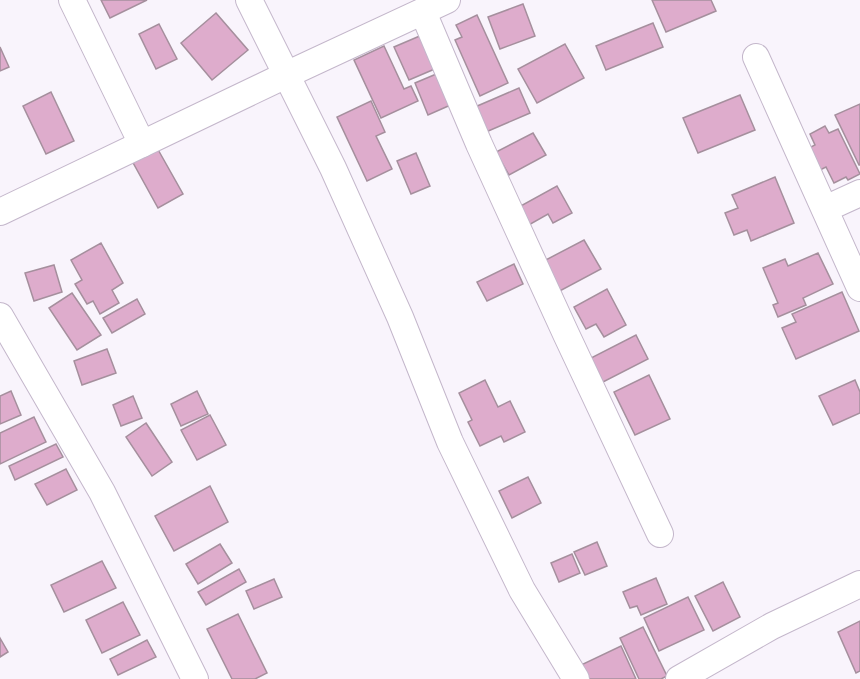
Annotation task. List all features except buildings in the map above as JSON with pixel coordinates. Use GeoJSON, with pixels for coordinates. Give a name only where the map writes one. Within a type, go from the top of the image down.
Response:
{"type":"FeatureCollection","features":[{"type":"Feature","properties":{"kind":"street"},"geometry":{"type":"LineString","coordinates":[[72,0],[142,144]]}},
{"type":"Feature","properties":{"kind":"street"},"geometry":{"type":"LineString","coordinates":[[249,0],[333,168],[400,317],[450,442],[522,590],[576,679]]}},
{"type":"Feature","properties":{"kind":"street"},"geometry":{"type":"LineString","coordinates":[[0,212],[447,0]]}},
{"type":"Feature","properties":{"kind":"street"},"geometry":{"type":"LineString","coordinates":[[423,12],[479,144],[660,534]]}},
{"type":"Feature","properties":{"kind":"street"},"geometry":{"type":"LineString","coordinates":[[756,57],[860,288]]}},
{"type":"Feature","properties":{"kind":"street"},"geometry":{"type":"LineString","coordinates":[[825,209],[860,194]]}},
{"type":"Feature","properties":{"kind":"street"},"geometry":{"type":"LineString","coordinates":[[0,316],[102,492],[195,679]]}},
{"type":"Feature","properties":{"kind":"street"},"geometry":{"type":"LineString","coordinates":[[679,679],[772,626],[860,584]]}}]}
